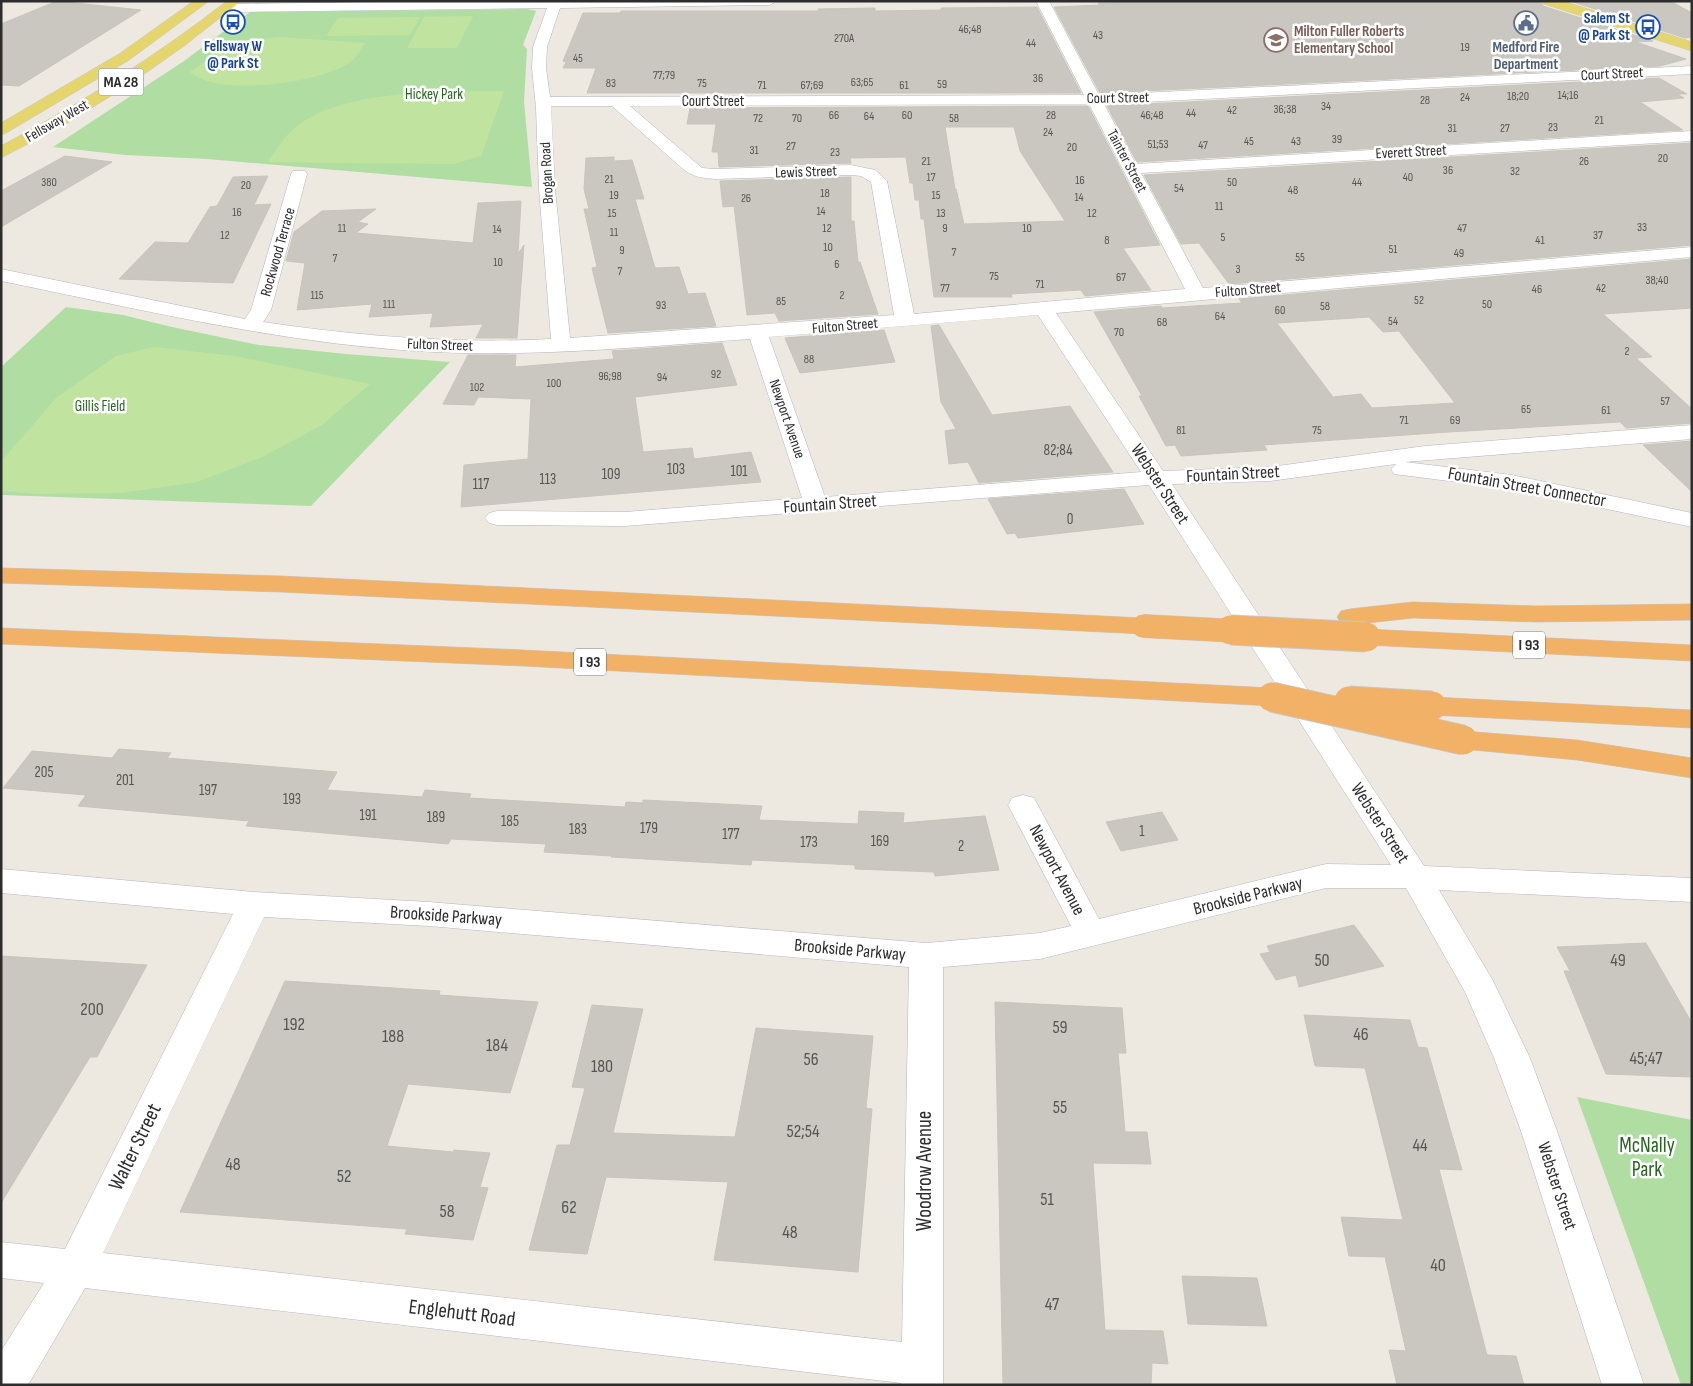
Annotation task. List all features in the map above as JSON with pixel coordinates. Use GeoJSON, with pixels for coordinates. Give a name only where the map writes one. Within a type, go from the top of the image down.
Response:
{"type":"FeatureCollection","features":[{"type":"Feature","properties":{"kind":"highway","name":"I 93"},"geometry":{"type":"LineString","coordinates":[[1,575],[310,586],[1229,630],[1358,627],[1692,653]]}},
{"type":"Feature","properties":{"kind":"highway"},"geometry":{"type":"LineString","coordinates":[[1358,627],[1413,610],[1547,614],[1692,612]]}},
{"type":"Feature","properties":{"kind":"highway","name":"I 93"},"geometry":{"type":"LineString","coordinates":[[1,636],[523,658],[1692,719]]}},
{"type":"Feature","properties":{"kind":"highway"},"geometry":{"type":"LineString","coordinates":[[1272,698],[1463,740],[1577,750],[1692,768]]}},
{"type":"Feature","properties":{"kind":"main road","name":"Fellsway West"},"geometry":{"type":"LineString","coordinates":[[1,130],[124,57],[202,1]]}},
{"type":"Feature","properties":{"kind":"main road"},"geometry":{"type":"LineString","coordinates":[[1549,1],[1692,47]]}},
{"type":"Feature","properties":{"kind":"main road","name":"Fellsway West"},"geometry":{"type":"LineString","coordinates":[[1,153],[60,120],[138,72],[231,4]]}},
{"type":"Feature","properties":{"kind":"street"},"geometry":{"type":"LineString","coordinates":[[231,4],[770,1]]}},
{"type":"Feature","properties":{"kind":"street","name":"Tainter Street"},"geometry":{"type":"LineString","coordinates":[[1042,1],[1197,295]]}},
{"type":"Feature","properties":{"kind":"street","name":"Brogan Road"},"geometry":{"type":"LineString","coordinates":[[555,3],[540,47],[539,68],[543,102],[547,189],[561,344]]}},
{"type":"Feature","properties":{"kind":"street","name":"Court Street"},"geometry":{"type":"LineString","coordinates":[[543,102],[1119,99],[1692,70]]}},
{"type":"Feature","properties":{"kind":"street","name":"Lewis Street"},"geometry":{"type":"LineString","coordinates":[[615,101],[697,172],[715,174],[859,170],[874,176],[879,181],[905,320]]}},
{"type":"Feature","properties":{"kind":"street","name":"Everett Street"},"geometry":{"type":"LineString","coordinates":[[1131,169],[1692,136]]}},
{"type":"Feature","properties":{"kind":"street","name":"Rockwood Terrace"},"geometry":{"type":"LineString","coordinates":[[250,326],[261,310],[299,174]]}},
{"type":"Feature","properties":{"kind":"street","name":"Fulton Street"},"geometry":{"type":"LineString","coordinates":[[1,275],[250,326],[348,340],[443,346],[561,344],[758,333],[1692,252]]}},
{"type":"Feature","properties":{"kind":"street","name":"Webster Street"},"geometry":{"type":"LineString","coordinates":[[1044,309],[1415,877],[1480,988],[1512,1058],[1539,1131],[1623,1385]]}},
{"type":"Feature","properties":{"kind":"street","name":"Newport Avenue"},"geometry":{"type":"LineString","coordinates":[[758,333],[816,505]]}},
{"type":"Feature","properties":{"kind":"street","name":"Fountain Street"},"geometry":{"type":"LineString","coordinates":[[497,518],[625,519],[1156,478],[1270,474],[1425,453],[1692,432]]}},
{"type":"Feature","properties":{"kind":"street","name":"Fountain Street Connector"},"geometry":{"type":"LineString","coordinates":[[1270,474],[1367,468],[1457,472],[1530,483],[1692,520]]}},
{"type":"Feature","properties":{"kind":"street","name":"Newport Avenue"},"geometry":{"type":"LineString","coordinates":[[1023,805],[1091,934]]}},
{"type":"Feature","properties":{"kind":"street","name":"Brookside Parkway"},"geometry":{"type":"LineString","coordinates":[[1,881],[254,904],[428,914],[926,956],[1040,946],[1326,876],[1415,877],[1692,890]]}},
{"type":"Feature","properties":{"kind":"street","name":"Walter Street"},"geometry":{"type":"LineString","coordinates":[[4,1385],[75,1269],[254,904]]}},
{"type":"Feature","properties":{"kind":"street","name":"Woodrow Avenue"},"geometry":{"type":"LineString","coordinates":[[922,1375],[926,956]]}},
{"type":"Feature","properties":{"kind":"street","name":"Englehutt Road"},"geometry":{"type":"LineString","coordinates":[[1,1260],[922,1375]]}},
{"type":"Feature","properties":{"kind":"green space","name":"Hickey Park"},"geometry":{"type":"Polygon","coordinates":[[[527,9],[536,11],[523,45],[527,49],[524,102],[532,187],[207,159],[125,155],[53,147],[184,61],[250,12],[527,9]]]}},
{"type":"Feature","properties":{"kind":"green space"},"geometry":{"type":"Polygon","coordinates":[[[473,16],[457,48],[407,48],[424,17],[473,16]]]}},
{"type":"Feature","properties":{"kind":"green space"},"geometry":{"type":"Polygon","coordinates":[[[420,17],[410,35],[326,36],[338,18],[420,17]]]}},
{"type":"Feature","properties":{"kind":"green space"},"geometry":{"type":"Polygon","coordinates":[[[280,37],[365,43],[354,59],[342,67],[326,73],[287,82],[266,85],[229,85],[208,81],[190,72],[235,42],[280,37]]]}},
{"type":"Feature","properties":{"kind":"green space"},"geometry":{"type":"Polygon","coordinates":[[[445,91],[504,91],[481,156],[453,164],[268,162],[289,134],[312,116],[348,103],[368,99],[445,91]]]}},
{"type":"Feature","properties":{"kind":"green space","name":"Gillis Field"},"geometry":{"type":"Polygon","coordinates":[[[66,307],[123,315],[259,345],[450,362],[311,506],[1,495],[1,367],[66,307]]]}},
{"type":"Feature","properties":{"kind":"green space"},"geometry":{"type":"Polygon","coordinates":[[[154,347],[234,356],[370,384],[322,425],[262,457],[197,482],[121,493],[39,494],[1,491],[1,462],[56,398],[116,356],[154,347]]]}},
{"type":"Feature","properties":{"kind":"green space","name":"McNally Park"},"geometry":{"type":"Polygon","coordinates":[[[1577,1097],[1692,1120],[1692,1385],[1681,1385],[1577,1097]]]}},
{"type":"Feature","properties":{"kind":"building"},"geometry":{"type":"Polygon","coordinates":[[[57,1],[141,10],[19,86],[1,85],[1,24],[57,1]]]}},
{"type":"Feature","properties":{"kind":"building"},"geometry":{"type":"Polygon","coordinates":[[[1173,1],[1541,1],[1543,6],[1653,41],[1636,42],[1686,59],[1660,66],[1100,93],[1054,7],[1100,5],[1098,3],[1173,1]]]}},
{"type":"Feature","properties":{"kind":"building"},"geometry":{"type":"Polygon","coordinates":[[[1570,1],[1670,1],[1692,13],[1692,37],[1685,38],[1570,1]]]}},
{"type":"Feature","properties":{"kind":"building"},"geometry":{"type":"Polygon","coordinates":[[[1037,7],[1081,93],[587,93],[596,68],[563,68],[566,62],[563,61],[583,13],[620,13],[621,11],[818,11],[818,9],[875,8],[875,11],[1037,7]]]}},
{"type":"Feature","properties":{"kind":"building"},"geometry":{"type":"Polygon","coordinates":[[[1659,78],[1687,94],[1677,94],[1684,98],[1640,102],[1683,130],[1137,162],[1107,106],[1659,78]]]}},
{"type":"Feature","properties":{"kind":"building"},"geometry":{"type":"Polygon","coordinates":[[[1088,106],[1160,245],[1123,248],[1151,290],[1085,296],[1081,290],[1011,294],[1012,297],[934,297],[924,219],[921,219],[919,200],[915,200],[913,183],[910,183],[906,157],[850,158],[851,163],[719,167],[718,152],[712,152],[716,124],[687,124],[690,108],[1088,106]],[[945,127],[955,189],[964,224],[1065,221],[1020,151],[1014,127],[945,127]]]}},
{"type":"Feature","properties":{"kind":"building"},"geometry":{"type":"Polygon","coordinates":[[[1692,143],[1692,245],[1229,284],[1199,243],[1181,244],[1144,175],[1692,143]]]}},
{"type":"Feature","properties":{"kind":"building"},"geometry":{"type":"Polygon","coordinates":[[[65,156],[112,162],[1,227],[1,191],[65,156]]]}},
{"type":"Feature","properties":{"kind":"building"},"geometry":{"type":"Polygon","coordinates":[[[614,157],[614,161],[632,160],[644,199],[635,199],[655,268],[679,267],[688,294],[705,293],[716,326],[608,333],[592,268],[597,267],[584,209],[589,209],[584,189],[586,158],[614,157]]]}},
{"type":"Feature","properties":{"kind":"building"},"geometry":{"type":"Polygon","coordinates":[[[268,176],[254,205],[271,204],[233,283],[119,279],[155,242],[188,243],[210,207],[217,206],[233,177],[268,176]]]}},
{"type":"Feature","properties":{"kind":"building"},"geometry":{"type":"Polygon","coordinates":[[[851,177],[851,221],[854,221],[858,262],[860,262],[878,314],[779,321],[775,313],[747,315],[734,206],[723,207],[720,181],[851,177]]]}},
{"type":"Feature","properties":{"kind":"building"},"geometry":{"type":"Polygon","coordinates":[[[521,201],[518,254],[524,245],[517,338],[476,338],[483,324],[430,327],[433,313],[369,317],[372,304],[297,310],[305,263],[286,261],[294,232],[322,211],[376,209],[358,222],[368,224],[356,233],[473,243],[478,203],[521,201]]]}},
{"type":"Feature","properties":{"kind":"building"},"geometry":{"type":"Polygon","coordinates":[[[1692,259],[1692,308],[1603,314],[1652,357],[1636,358],[1692,409],[1692,423],[1626,428],[1620,422],[1449,432],[1264,445],[1267,450],[1181,456],[1175,445],[1166,446],[1139,396],[1142,396],[1094,312],[1161,306],[1162,308],[1242,303],[1239,299],[1692,259]],[[1369,317],[1277,323],[1333,397],[1361,394],[1372,408],[1455,403],[1399,331],[1383,332],[1369,317]]]}},
{"type":"Feature","properties":{"kind":"building"},"geometry":{"type":"Polygon","coordinates":[[[939,325],[992,415],[1070,406],[1113,472],[979,483],[968,462],[949,464],[945,431],[956,429],[941,402],[931,326],[939,325]]]}},
{"type":"Feature","properties":{"kind":"building"},"geometry":{"type":"Polygon","coordinates":[[[884,330],[895,362],[800,373],[785,338],[884,330]]]}},
{"type":"Feature","properties":{"kind":"building"},"geometry":{"type":"Polygon","coordinates":[[[722,343],[737,385],[635,397],[643,452],[692,448],[694,459],[751,452],[761,482],[461,507],[464,465],[528,459],[531,399],[478,397],[474,405],[443,404],[468,355],[516,355],[515,367],[614,359],[612,351],[722,343]]]}},
{"type":"Feature","properties":{"kind":"building"},"geometry":{"type":"Polygon","coordinates":[[[1692,441],[1692,492],[1643,445],[1692,441]]]}},
{"type":"Feature","properties":{"kind":"building"},"geometry":{"type":"Polygon","coordinates":[[[1124,489],[1144,524],[1018,538],[1015,533],[1007,534],[988,499],[1124,489]]]}},
{"type":"Feature","properties":{"kind":"building"},"geometry":{"type":"Polygon","coordinates":[[[119,749],[171,753],[167,758],[337,772],[327,790],[422,797],[425,790],[471,794],[469,798],[625,807],[626,802],[643,803],[643,800],[762,806],[759,820],[858,824],[859,811],[904,813],[903,823],[985,816],[999,870],[935,876],[934,872],[855,869],[855,865],[752,860],[751,865],[544,852],[546,844],[451,839],[448,844],[246,826],[249,821],[78,806],[86,795],[3,788],[32,751],[112,758],[119,749]]]}},
{"type":"Feature","properties":{"kind":"building"},"geometry":{"type":"Polygon","coordinates":[[[1162,812],[1178,840],[1121,851],[1106,822],[1162,812]]]}},
{"type":"Feature","properties":{"kind":"building"},"geometry":{"type":"Polygon","coordinates":[[[1354,925],[1384,966],[1299,987],[1296,975],[1276,980],[1260,954],[1270,952],[1267,946],[1354,925]]]}},
{"type":"Feature","properties":{"kind":"building"},"geometry":{"type":"Polygon","coordinates":[[[1646,943],[1692,1023],[1692,1077],[1606,1074],[1564,971],[1570,971],[1557,947],[1646,943]]]}},
{"type":"Feature","properties":{"kind":"building"},"geometry":{"type":"Polygon","coordinates":[[[1,956],[147,965],[97,1057],[90,1057],[1,1203],[1,956]]]}},
{"type":"Feature","properties":{"kind":"building"},"geometry":{"type":"Polygon","coordinates":[[[285,981],[440,991],[439,995],[538,1002],[510,1093],[408,1084],[387,1146],[453,1152],[454,1150],[490,1153],[480,1187],[488,1188],[473,1240],[405,1234],[407,1229],[180,1212],[285,981]]]}},
{"type":"Feature","properties":{"kind":"building"},"geometry":{"type":"Polygon","coordinates":[[[995,1002],[1122,1008],[1126,1053],[1118,1053],[1125,1132],[1147,1132],[1151,1164],[1093,1163],[1105,1330],[1163,1331],[1168,1364],[1152,1363],[1151,1385],[1003,1385],[995,1002]]]}},
{"type":"Feature","properties":{"kind":"building"},"geometry":{"type":"Polygon","coordinates":[[[592,1005],[643,1009],[613,1133],[735,1137],[756,1028],[873,1036],[866,1108],[872,1109],[858,1272],[714,1260],[728,1182],[606,1177],[587,1254],[529,1250],[557,1145],[570,1145],[585,1088],[572,1087],[592,1005]]]}},
{"type":"Feature","properties":{"kind":"building"},"geometry":{"type":"Polygon","coordinates":[[[1304,1015],[1410,1020],[1418,1047],[1427,1048],[1462,1170],[1439,1169],[1487,1355],[1516,1356],[1524,1385],[1397,1385],[1389,1350],[1406,1351],[1385,1257],[1349,1256],[1341,1217],[1403,1220],[1365,1068],[1315,1066],[1304,1015]]]}},
{"type":"Feature","properties":{"kind":"building"},"geometry":{"type":"Polygon","coordinates":[[[1182,1276],[1257,1278],[1267,1326],[1188,1324],[1182,1276]]]}},
{"type":"Feature","properties":{"kind":"place","name":"Fellsway W @ Park St"},"geometry":{"type":"Point","coordinates":[233,22]}},
{"type":"Feature","properties":{"kind":"place","name":"Medford Fire Department"},"geometry":{"type":"Point","coordinates":[1526,23]}},
{"type":"Feature","properties":{"kind":"place","name":"Salem St @ Park St"},"geometry":{"type":"Point","coordinates":[1648,27]}},
{"type":"Feature","properties":{"kind":"place","name":"Milton Fuller Roberts Elementary School"},"geometry":{"type":"Point","coordinates":[1276,40]}}]}
